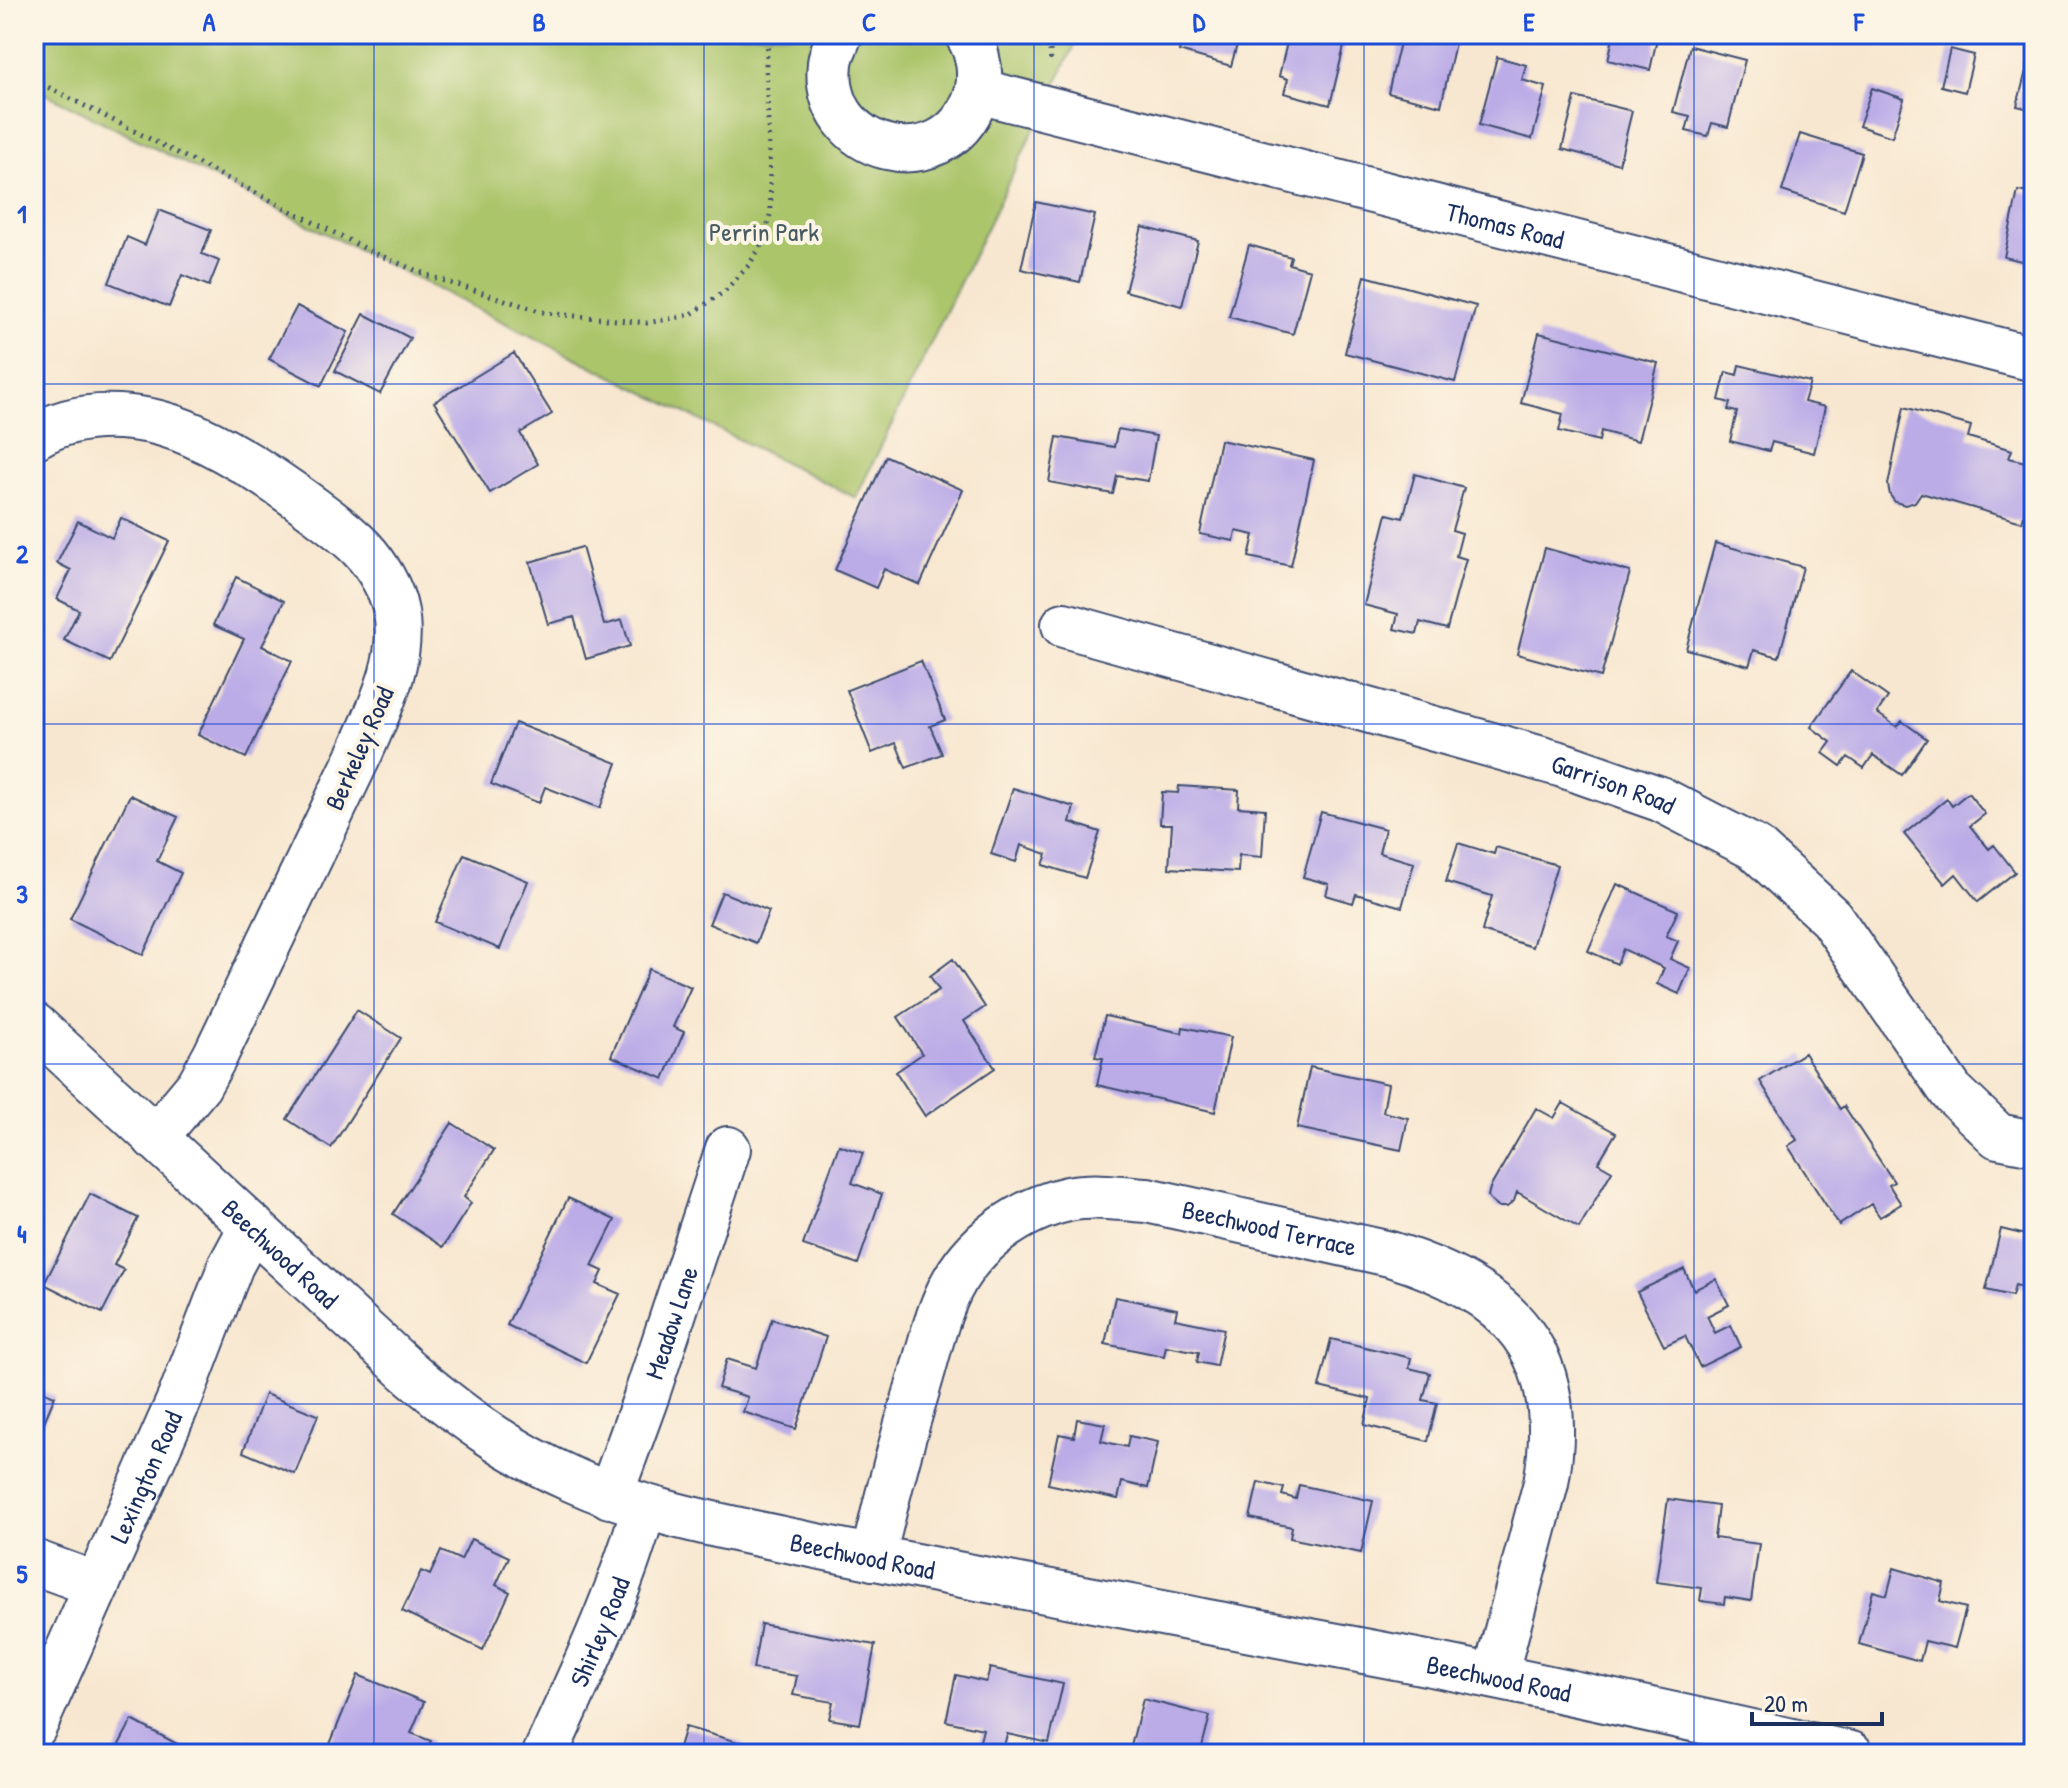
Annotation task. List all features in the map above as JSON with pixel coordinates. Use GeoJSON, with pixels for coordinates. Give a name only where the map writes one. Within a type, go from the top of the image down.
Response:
{"type":"FeatureCollection","features":[{"type":"Feature","properties":{"kind":"street"},"geometry":{"type":"LineString","coordinates":[[840,34],[830,60],[830,89],[840,114],[851,128],[871,143],[893,149],[916,149],[937,143],[958,127],[971,111],[978,91],[980,68],[967,34]]}},
{"type":"Feature","properties":{"kind":"street","name":"Thomas Road"},"geometry":{"type":"LineString","coordinates":[[978,91],[2034,359]]}},
{"type":"Feature","properties":{"kind":"street","name":"Berkeley Road"},"geometry":{"type":"LineString","coordinates":[[34,437],[49,427],[81,418],[113,416],[152,421],[191,435],[291,492],[336,526],[363,550],[384,580],[396,612],[397,644],[391,677],[361,751],[215,1056],[199,1085],[155,1138]]}},
{"type":"Feature","properties":{"kind":"street","name":"Garrison Road"},"geometry":{"type":"LineString","coordinates":[[1064,625],[1563,765],[1660,799],[1755,848],[1831,918],[1951,1091],[1998,1136],[2034,1143]]}},
{"type":"Feature","properties":{"kind":"street","name":"Beechwood Road"},"geometry":{"type":"LineString","coordinates":[[34,1025],[408,1371],[481,1430],[568,1478],[627,1502],[873,1558],[1495,1676],[1851,1754]]}},
{"type":"Feature","properties":{"kind":"street","name":"Meadow Lane"},"geometry":{"type":"LineString","coordinates":[[627,1502],[645,1400],[728,1149]]}},
{"type":"Feature","properties":{"kind":"street","name":"Beechwood Terrace"},"geometry":{"type":"LineString","coordinates":[[873,1558],[901,1441],[938,1321],[951,1287],[974,1255],[998,1231],[1034,1211],[1068,1199],[1106,1196],[1147,1200],[1427,1265],[1494,1303],[1521,1330],[1540,1364],[1551,1406],[1551,1454],[1495,1676]]}},
{"type":"Feature","properties":{"kind":"street","name":"Lexington Road"},"geometry":{"type":"LineString","coordinates":[[34,1727],[180,1398],[231,1265],[252,1226]]}},
{"type":"Feature","properties":{"kind":"street","name":"Shirley Road"},"geometry":{"type":"LineString","coordinates":[[545,1754],[625,1571],[627,1502]]}},
{"type":"Feature","properties":{"kind":"street"},"geometry":{"type":"LineString","coordinates":[[34,1562],[97,1585]]}},
{"type":"Feature","properties":{"kind":"path"},"geometry":{"type":"LineString","coordinates":[[34,80],[372,252],[432,277],[546,313],[647,323],[690,315],[725,291],[749,265],[765,239],[771,210],[766,65],[769,34]]}},
{"type":"Feature","properties":{"kind":"green space","name":"Perrin Park"},"geometry":{"type":"Polygon","coordinates":[[[34,34],[1080,34],[856,498],[34,88],[34,34]]]}},
{"type":"Feature","properties":{"kind":"building"},"geometry":{"type":"Polygon","coordinates":[[[1184,34],[1240,34],[1231,66],[1179,51],[1184,34]]]}},
{"type":"Feature","properties":{"kind":"building"},"geometry":{"type":"Polygon","coordinates":[[[1289,34],[1334,34],[1346,38],[1330,105],[1284,93],[1288,79],[1279,76],[1289,34]]]}},
{"type":"Feature","properties":{"kind":"building"},"geometry":{"type":"Polygon","coordinates":[[[1402,34],[1457,34],[1441,106],[1388,93],[1402,34]]]}},
{"type":"Feature","properties":{"kind":"building"},"geometry":{"type":"Polygon","coordinates":[[[1614,34],[1658,34],[1650,70],[1608,60],[1614,34]]]}},
{"type":"Feature","properties":{"kind":"building"},"geometry":{"type":"Polygon","coordinates":[[[1690,46],[1745,60],[1728,127],[1712,123],[1708,136],[1686,131],[1690,116],[1673,112],[1690,46]]]}},
{"type":"Feature","properties":{"kind":"building"},"geometry":{"type":"Polygon","coordinates":[[[1950,49],[1974,55],[1965,92],[1941,86],[1950,49]]]}},
{"type":"Feature","properties":{"kind":"building"},"geometry":{"type":"Polygon","coordinates":[[[1497,57],[1526,65],[1522,80],[1546,87],[1532,139],[1479,125],[1497,57]]]}},
{"type":"Feature","properties":{"kind":"building"},"geometry":{"type":"Polygon","coordinates":[[[2027,67],[2034,69],[2034,110],[2017,106],[2027,67]]]}},
{"type":"Feature","properties":{"kind":"building"},"geometry":{"type":"Polygon","coordinates":[[[1872,88],[1904,99],[1892,137],[1859,126],[1872,88]]]}},
{"type":"Feature","properties":{"kind":"building"},"geometry":{"type":"Polygon","coordinates":[[[1575,97],[1632,111],[1619,164],[1562,149],[1575,97]]]}},
{"type":"Feature","properties":{"kind":"building"},"geometry":{"type":"Polygon","coordinates":[[[1800,134],[1862,153],[1844,211],[1782,191],[1800,134]]]}},
{"type":"Feature","properties":{"kind":"building"},"geometry":{"type":"Polygon","coordinates":[[[2018,191],[2034,194],[2034,264],[2004,257],[2018,191]]]}},
{"type":"Feature","properties":{"kind":"building"},"geometry":{"type":"Polygon","coordinates":[[[1036,202],[1095,215],[1080,282],[1021,269],[1036,202]]]}},
{"type":"Feature","properties":{"kind":"building"},"geometry":{"type":"Polygon","coordinates":[[[159,210],[211,230],[202,254],[219,261],[209,286],[182,275],[169,307],[109,283],[127,237],[145,245],[159,210]]]}},
{"type":"Feature","properties":{"kind":"building"},"geometry":{"type":"Polygon","coordinates":[[[1142,227],[1198,241],[1182,306],[1125,291],[1142,227]]]}},
{"type":"Feature","properties":{"kind":"building"},"geometry":{"type":"Polygon","coordinates":[[[1249,245],[1291,257],[1289,264],[1310,270],[1293,334],[1229,317],[1249,245]]]}},
{"type":"Feature","properties":{"kind":"building"},"geometry":{"type":"Polygon","coordinates":[[[1365,276],[1476,306],[1455,382],[1345,353],[1365,276]]]}},
{"type":"Feature","properties":{"kind":"building"},"geometry":{"type":"Polygon","coordinates":[[[297,306],[348,332],[321,386],[269,359],[297,306]]]}},
{"type":"Feature","properties":{"kind":"building"},"geometry":{"type":"Polygon","coordinates":[[[364,314],[410,338],[380,394],[335,371],[364,314]]]}},
{"type":"Feature","properties":{"kind":"building"},"geometry":{"type":"Polygon","coordinates":[[[1539,333],[1658,363],[1638,441],[1601,431],[1599,441],[1559,431],[1563,414],[1521,403],[1539,333]]]}},
{"type":"Feature","properties":{"kind":"building"},"geometry":{"type":"Polygon","coordinates":[[[514,353],[552,414],[520,433],[538,464],[490,493],[434,402],[514,353]]]}},
{"type":"Feature","properties":{"kind":"building"},"geometry":{"type":"Polygon","coordinates":[[[1739,365],[1810,382],[1804,402],[1825,407],[1814,453],[1772,442],[1769,451],[1730,441],[1737,412],[1728,410],[1730,403],[1719,400],[1726,372],[1737,375],[1739,365]]]}},
{"type":"Feature","properties":{"kind":"building"},"geometry":{"type":"Polygon","coordinates":[[[1904,407],[1971,426],[1968,437],[2012,450],[2009,458],[2034,464],[2034,479],[2022,522],[1921,493],[1915,502],[1905,505],[1895,502],[1888,485],[1904,407]]]}},
{"type":"Feature","properties":{"kind":"building"},"geometry":{"type":"Polygon","coordinates":[[[1118,429],[1156,436],[1148,481],[1117,476],[1113,494],[1049,482],[1057,437],[1114,447],[1118,429]]]}},
{"type":"Feature","properties":{"kind":"building"},"geometry":{"type":"Polygon","coordinates":[[[1220,440],[1314,460],[1291,566],[1249,557],[1254,535],[1236,531],[1234,541],[1200,534],[1220,440]]]}},
{"type":"Feature","properties":{"kind":"building"},"geometry":{"type":"Polygon","coordinates":[[[886,456],[963,490],[920,585],[884,569],[876,588],[835,570],[886,456]]]}},
{"type":"Feature","properties":{"kind":"building"},"geometry":{"type":"Polygon","coordinates":[[[1415,474],[1464,488],[1452,530],[1462,533],[1456,556],[1466,559],[1447,629],[1420,622],[1417,634],[1394,629],[1398,614],[1364,605],[1387,514],[1403,518],[1415,474]]]}},
{"type":"Feature","properties":{"kind":"building"},"geometry":{"type":"Polygon","coordinates":[[[121,518],[169,541],[110,662],[64,640],[79,610],[57,599],[71,570],[57,563],[78,521],[112,538],[121,518]]]}},
{"type":"Feature","properties":{"kind":"building"},"geometry":{"type":"Polygon","coordinates":[[[1715,543],[1803,567],[1779,657],[1754,650],[1749,666],[1686,649],[1715,543]]]}},
{"type":"Feature","properties":{"kind":"building"},"geometry":{"type":"Polygon","coordinates":[[[582,547],[604,625],[622,620],[630,646],[586,659],[574,617],[548,624],[530,562],[582,547]]]}},
{"type":"Feature","properties":{"kind":"building"},"geometry":{"type":"Polygon","coordinates":[[[1545,548],[1630,572],[1601,677],[1517,654],[1545,548]]]}},
{"type":"Feature","properties":{"kind":"building"},"geometry":{"type":"Polygon","coordinates":[[[236,577],[284,601],[262,646],[292,661],[246,758],[198,735],[244,639],[213,625],[236,577]]]}},
{"type":"Feature","properties":{"kind":"building"},"geometry":{"type":"Polygon","coordinates":[[[921,661],[945,720],[930,726],[942,754],[906,768],[896,743],[872,753],[847,690],[921,661]]]}},
{"type":"Feature","properties":{"kind":"building"},"geometry":{"type":"Polygon","coordinates":[[[1851,671],[1888,697],[1877,713],[1897,727],[1902,721],[1927,739],[1902,775],[1873,755],[1864,768],[1848,757],[1841,766],[1823,753],[1831,742],[1811,727],[1851,671]]]}},
{"type":"Feature","properties":{"kind":"building"},"geometry":{"type":"Polygon","coordinates":[[[515,723],[617,763],[600,808],[545,787],[539,803],[491,784],[515,723]]]}},
{"type":"Feature","properties":{"kind":"building"},"geometry":{"type":"Polygon","coordinates":[[[1179,786],[1239,790],[1238,807],[1265,809],[1262,857],[1239,855],[1238,872],[1169,868],[1172,824],[1160,824],[1162,792],[1178,793],[1179,786]]]}},
{"type":"Feature","properties":{"kind":"building"},"geometry":{"type":"Polygon","coordinates":[[[1013,788],[1074,807],[1070,822],[1100,832],[1085,878],[1043,865],[1047,854],[1021,845],[1016,862],[991,854],[1013,788]]]}},
{"type":"Feature","properties":{"kind":"building"},"geometry":{"type":"Polygon","coordinates":[[[1968,793],[1985,814],[1970,826],[1989,849],[1994,845],[2015,872],[1978,902],[1956,874],[1945,884],[1904,834],[1947,799],[1952,806],[1968,793]]]}},
{"type":"Feature","properties":{"kind":"building"},"geometry":{"type":"Polygon","coordinates":[[[130,795],[178,817],[157,861],[181,873],[143,955],[70,919],[130,795]]]}},
{"type":"Feature","properties":{"kind":"building"},"geometry":{"type":"Polygon","coordinates":[[[1321,812],[1385,829],[1379,853],[1414,863],[1402,907],[1356,894],[1353,903],[1326,895],[1329,884],[1303,877],[1321,812]]]}},
{"type":"Feature","properties":{"kind":"building"},"geometry":{"type":"Polygon","coordinates":[[[1458,843],[1494,854],[1496,847],[1557,865],[1532,947],[1482,931],[1492,896],[1446,882],[1458,843]]]}},
{"type":"Feature","properties":{"kind":"building"},"geometry":{"type":"Polygon","coordinates":[[[464,854],[528,881],[500,949],[435,922],[464,854]]]}},
{"type":"Feature","properties":{"kind":"building"},"geometry":{"type":"Polygon","coordinates":[[[1617,884],[1678,911],[1666,936],[1678,941],[1670,959],[1690,968],[1679,994],[1657,984],[1664,968],[1623,949],[1617,964],[1588,951],[1617,884]]]}},
{"type":"Feature","properties":{"kind":"building"},"geometry":{"type":"Polygon","coordinates":[[[722,892],[769,911],[756,943],[709,924],[722,892]]]}},
{"type":"Feature","properties":{"kind":"building"},"geometry":{"type":"Polygon","coordinates":[[[953,959],[985,1007],[964,1021],[995,1068],[925,1116],[896,1072],[922,1054],[898,1017],[939,990],[930,976],[953,959]]]}},
{"type":"Feature","properties":{"kind":"building"},"geometry":{"type":"Polygon","coordinates":[[[649,969],[691,987],[673,1027],[684,1032],[664,1079],[611,1056],[649,969]]]}},
{"type":"Feature","properties":{"kind":"building"},"geometry":{"type":"Polygon","coordinates":[[[357,1010],[401,1038],[331,1148],[287,1119],[357,1010]]]}},
{"type":"Feature","properties":{"kind":"building"},"geometry":{"type":"Polygon","coordinates":[[[1105,1016],[1182,1033],[1183,1027],[1231,1037],[1215,1112],[1097,1085],[1103,1058],[1095,1057],[1105,1016]]]}},
{"type":"Feature","properties":{"kind":"building"},"geometry":{"type":"Polygon","coordinates":[[[1804,1053],[1840,1109],[1844,1106],[1894,1182],[1889,1185],[1901,1204],[1880,1217],[1871,1204],[1839,1225],[1788,1146],[1797,1140],[1760,1081],[1804,1053]]]}},
{"type":"Feature","properties":{"kind":"building"},"geometry":{"type":"Polygon","coordinates":[[[1310,1067],[1388,1084],[1383,1112],[1408,1118],[1401,1150],[1297,1128],[1310,1067]]]}},
{"type":"Feature","properties":{"kind":"building"},"geometry":{"type":"Polygon","coordinates":[[[1563,1103],[1616,1133],[1598,1163],[1612,1171],[1579,1228],[1517,1192],[1514,1201],[1507,1207],[1498,1207],[1488,1196],[1536,1108],[1554,1118],[1563,1103]]]}},
{"type":"Feature","properties":{"kind":"building"},"geometry":{"type":"Polygon","coordinates":[[[452,1123],[494,1150],[464,1197],[471,1203],[443,1247],[393,1214],[452,1123]]]}},
{"type":"Feature","properties":{"kind":"building"},"geometry":{"type":"Polygon","coordinates":[[[839,1145],[863,1153],[852,1183],[882,1194],[858,1264],[803,1245],[839,1145]]]}},
{"type":"Feature","properties":{"kind":"building"},"geometry":{"type":"Polygon","coordinates":[[[90,1194],[138,1218],[114,1265],[124,1270],[102,1313],[44,1284],[90,1194]]]}},
{"type":"Feature","properties":{"kind":"building"},"geometry":{"type":"Polygon","coordinates":[[[568,1198],[615,1220],[592,1266],[603,1271],[597,1284],[620,1294],[586,1363],[507,1325],[568,1198]]]}},
{"type":"Feature","properties":{"kind":"building"},"geometry":{"type":"Polygon","coordinates":[[[2001,1229],[2034,1237],[2034,1290],[2015,1285],[2012,1296],[1986,1290],[2001,1229]]]}},
{"type":"Feature","properties":{"kind":"building"},"geometry":{"type":"Polygon","coordinates":[[[1684,1269],[1694,1290],[1716,1279],[1729,1305],[1707,1316],[1715,1333],[1731,1325],[1741,1347],[1700,1367],[1685,1336],[1664,1346],[1637,1292],[1684,1269]]]}},
{"type":"Feature","properties":{"kind":"building"},"geometry":{"type":"Polygon","coordinates":[[[1115,1297],[1177,1309],[1175,1319],[1224,1329],[1216,1366],[1197,1362],[1199,1352],[1166,1346],[1164,1356],[1105,1344],[1115,1297]]]}},
{"type":"Feature","properties":{"kind":"building"},"geometry":{"type":"Polygon","coordinates":[[[772,1319],[826,1337],[796,1429],[743,1412],[748,1397],[718,1388],[727,1359],[756,1368],[772,1319]]]}},
{"type":"Feature","properties":{"kind":"building"},"geometry":{"type":"Polygon","coordinates":[[[1331,1339],[1411,1358],[1409,1368],[1430,1373],[1423,1400],[1437,1403],[1428,1441],[1364,1425],[1370,1399],[1319,1387],[1331,1339]]]}},
{"type":"Feature","properties":{"kind":"building"},"geometry":{"type":"Polygon","coordinates":[[[34,1388],[55,1396],[34,1446],[34,1388]]]}},
{"type":"Feature","properties":{"kind":"building"},"geometry":{"type":"Polygon","coordinates":[[[265,1394],[318,1415],[295,1474],[243,1452],[265,1394]]]}},
{"type":"Feature","properties":{"kind":"building"},"geometry":{"type":"Polygon","coordinates":[[[1077,1419],[1105,1424],[1101,1441],[1127,1447],[1129,1436],[1158,1442],[1148,1488],[1122,1482],[1118,1499],[1048,1484],[1059,1434],[1074,1437],[1077,1419]]]}},
{"type":"Feature","properties":{"kind":"building"},"geometry":{"type":"Polygon","coordinates":[[[1258,1482],[1284,1488],[1282,1495],[1296,1499],[1299,1485],[1373,1501],[1361,1553],[1290,1538],[1292,1527],[1250,1518],[1258,1482]]]}},
{"type":"Feature","properties":{"kind":"building"},"geometry":{"type":"Polygon","coordinates":[[[1668,1499],[1718,1506],[1714,1538],[1759,1544],[1751,1601],[1725,1597],[1724,1604],[1700,1601],[1702,1588],[1656,1582],[1668,1499]]]}},
{"type":"Feature","properties":{"kind":"building"},"geometry":{"type":"Polygon","coordinates":[[[471,1539],[509,1557],[496,1585],[510,1592],[483,1650],[402,1611],[421,1571],[430,1575],[441,1551],[461,1560],[471,1539]]]}},
{"type":"Feature","properties":{"kind":"building"},"geometry":{"type":"Polygon","coordinates":[[[1894,1568],[1944,1583],[1940,1601],[1966,1608],[1955,1648],[1925,1641],[1920,1661],[1859,1644],[1873,1591],[1887,1595],[1894,1568]]]}},
{"type":"Feature","properties":{"kind":"building"},"geometry":{"type":"Polygon","coordinates":[[[761,1624],[875,1645],[860,1724],[829,1719],[833,1702],[793,1695],[797,1676],[753,1669],[761,1624]]]}},
{"type":"Feature","properties":{"kind":"building"},"geometry":{"type":"Polygon","coordinates":[[[990,1668],[1063,1684],[1049,1743],[1007,1734],[1002,1754],[999,1754],[978,1749],[983,1729],[946,1721],[956,1675],[986,1682],[990,1668]]]}},
{"type":"Feature","properties":{"kind":"building"},"geometry":{"type":"Polygon","coordinates":[[[358,1675],[424,1702],[411,1733],[431,1741],[425,1754],[326,1754],[358,1675]]]}},
{"type":"Feature","properties":{"kind":"building"},"geometry":{"type":"Polygon","coordinates":[[[1143,1699],[1210,1716],[1200,1754],[1129,1754],[1143,1699]]]}},
{"type":"Feature","properties":{"kind":"building"},"geometry":{"type":"Polygon","coordinates":[[[132,1720],[196,1754],[114,1754],[132,1720]]]}},
{"type":"Feature","properties":{"kind":"building"},"geometry":{"type":"Polygon","coordinates":[[[685,1727],[745,1744],[742,1754],[677,1754],[685,1727]]]}},
{"type":"Feature","properties":{"kind":"building"},"geometry":{"type":"Polygon","coordinates":[[[1326,1743],[1368,1753],[1368,1754],[1324,1754],[1326,1743]]]}}]}
